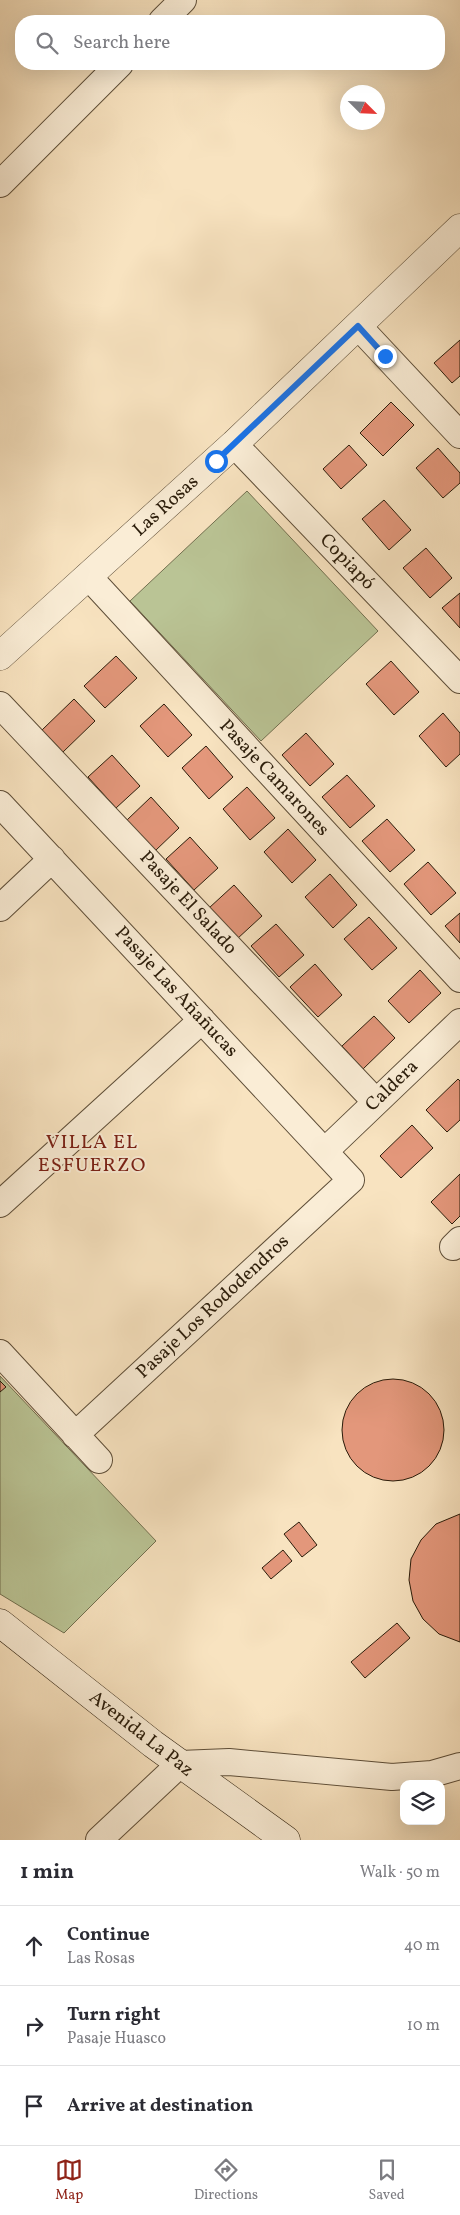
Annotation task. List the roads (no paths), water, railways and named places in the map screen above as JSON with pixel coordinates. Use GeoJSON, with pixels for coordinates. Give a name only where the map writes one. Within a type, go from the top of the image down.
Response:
{"type":"FeatureCollection","features":[{"type":"Feature","properties":{"kind":"street"},"geometry":{"type":"LineString","coordinates":[[168,15],[183,0]]}},
{"type":"Feature","properties":{"kind":"street"},"geometry":{"type":"LineString","coordinates":[[0,184],[114,70]]}},
{"type":"Feature","properties":{"kind":"street","name":"Las Rosas"},"geometry":{"type":"LineString","coordinates":[[0,656],[234,444],[460,228]]}},
{"type":"Feature","properties":{"kind":"street"},"geometry":{"type":"LineString","coordinates":[[358,326],[460,435]]}},
{"type":"Feature","properties":{"kind":"street","name":"Copiapó"},"geometry":{"type":"LineString","coordinates":[[234,444],[460,680]]}},
{"type":"Feature","properties":{"kind":"street","name":"Pasaje Camarones"},"geometry":{"type":"LineString","coordinates":[[88,576],[460,979]]}},
{"type":"Feature","properties":{"kind":"street","name":"Pasaje El Salado"},"geometry":{"type":"LineString","coordinates":[[0,705],[376,1102]]}},
{"type":"Feature","properties":{"kind":"street","name":"Pasaje Las Añañucas"},"geometry":{"type":"LineString","coordinates":[[0,804],[351,1180]]}},
{"type":"Feature","properties":{"kind":"street"},"geometry":{"type":"LineString","coordinates":[[0,908],[52,859]]}},
{"type":"Feature","properties":{"kind":"street"},"geometry":{"type":"LineString","coordinates":[[0,1204],[202,1020]]}},
{"type":"Feature","properties":{"kind":"street","name":"Caldera"},"geometry":{"type":"LineString","coordinates":[[325,1151],[460,1022]]}},
{"type":"Feature","properties":{"kind":"street","name":"Pasaje Los Rododendros"},"geometry":{"type":"LineString","coordinates":[[76,1435],[351,1180]]}},
{"type":"Feature","properties":{"kind":"street"},"geometry":{"type":"LineString","coordinates":[[0,1353],[99,1460]]}},
{"type":"Feature","properties":{"kind":"street","name":"Avenida La Paz"},"geometry":{"type":"LineString","coordinates":[[0,1623],[180,1764],[286,1840]]}},
{"type":"Feature","properties":{"kind":"street"},"geometry":{"type":"LineString","coordinates":[[99,1840],[180,1764],[229,1762],[392,1777],[432,1774],[460,1766]]}},
{"type":"Feature","properties":{"kind":"district","name":"VILLA EL ESFUERZO"},"geometry":{"type":"Point","coordinates":[92,1154]}}]}
